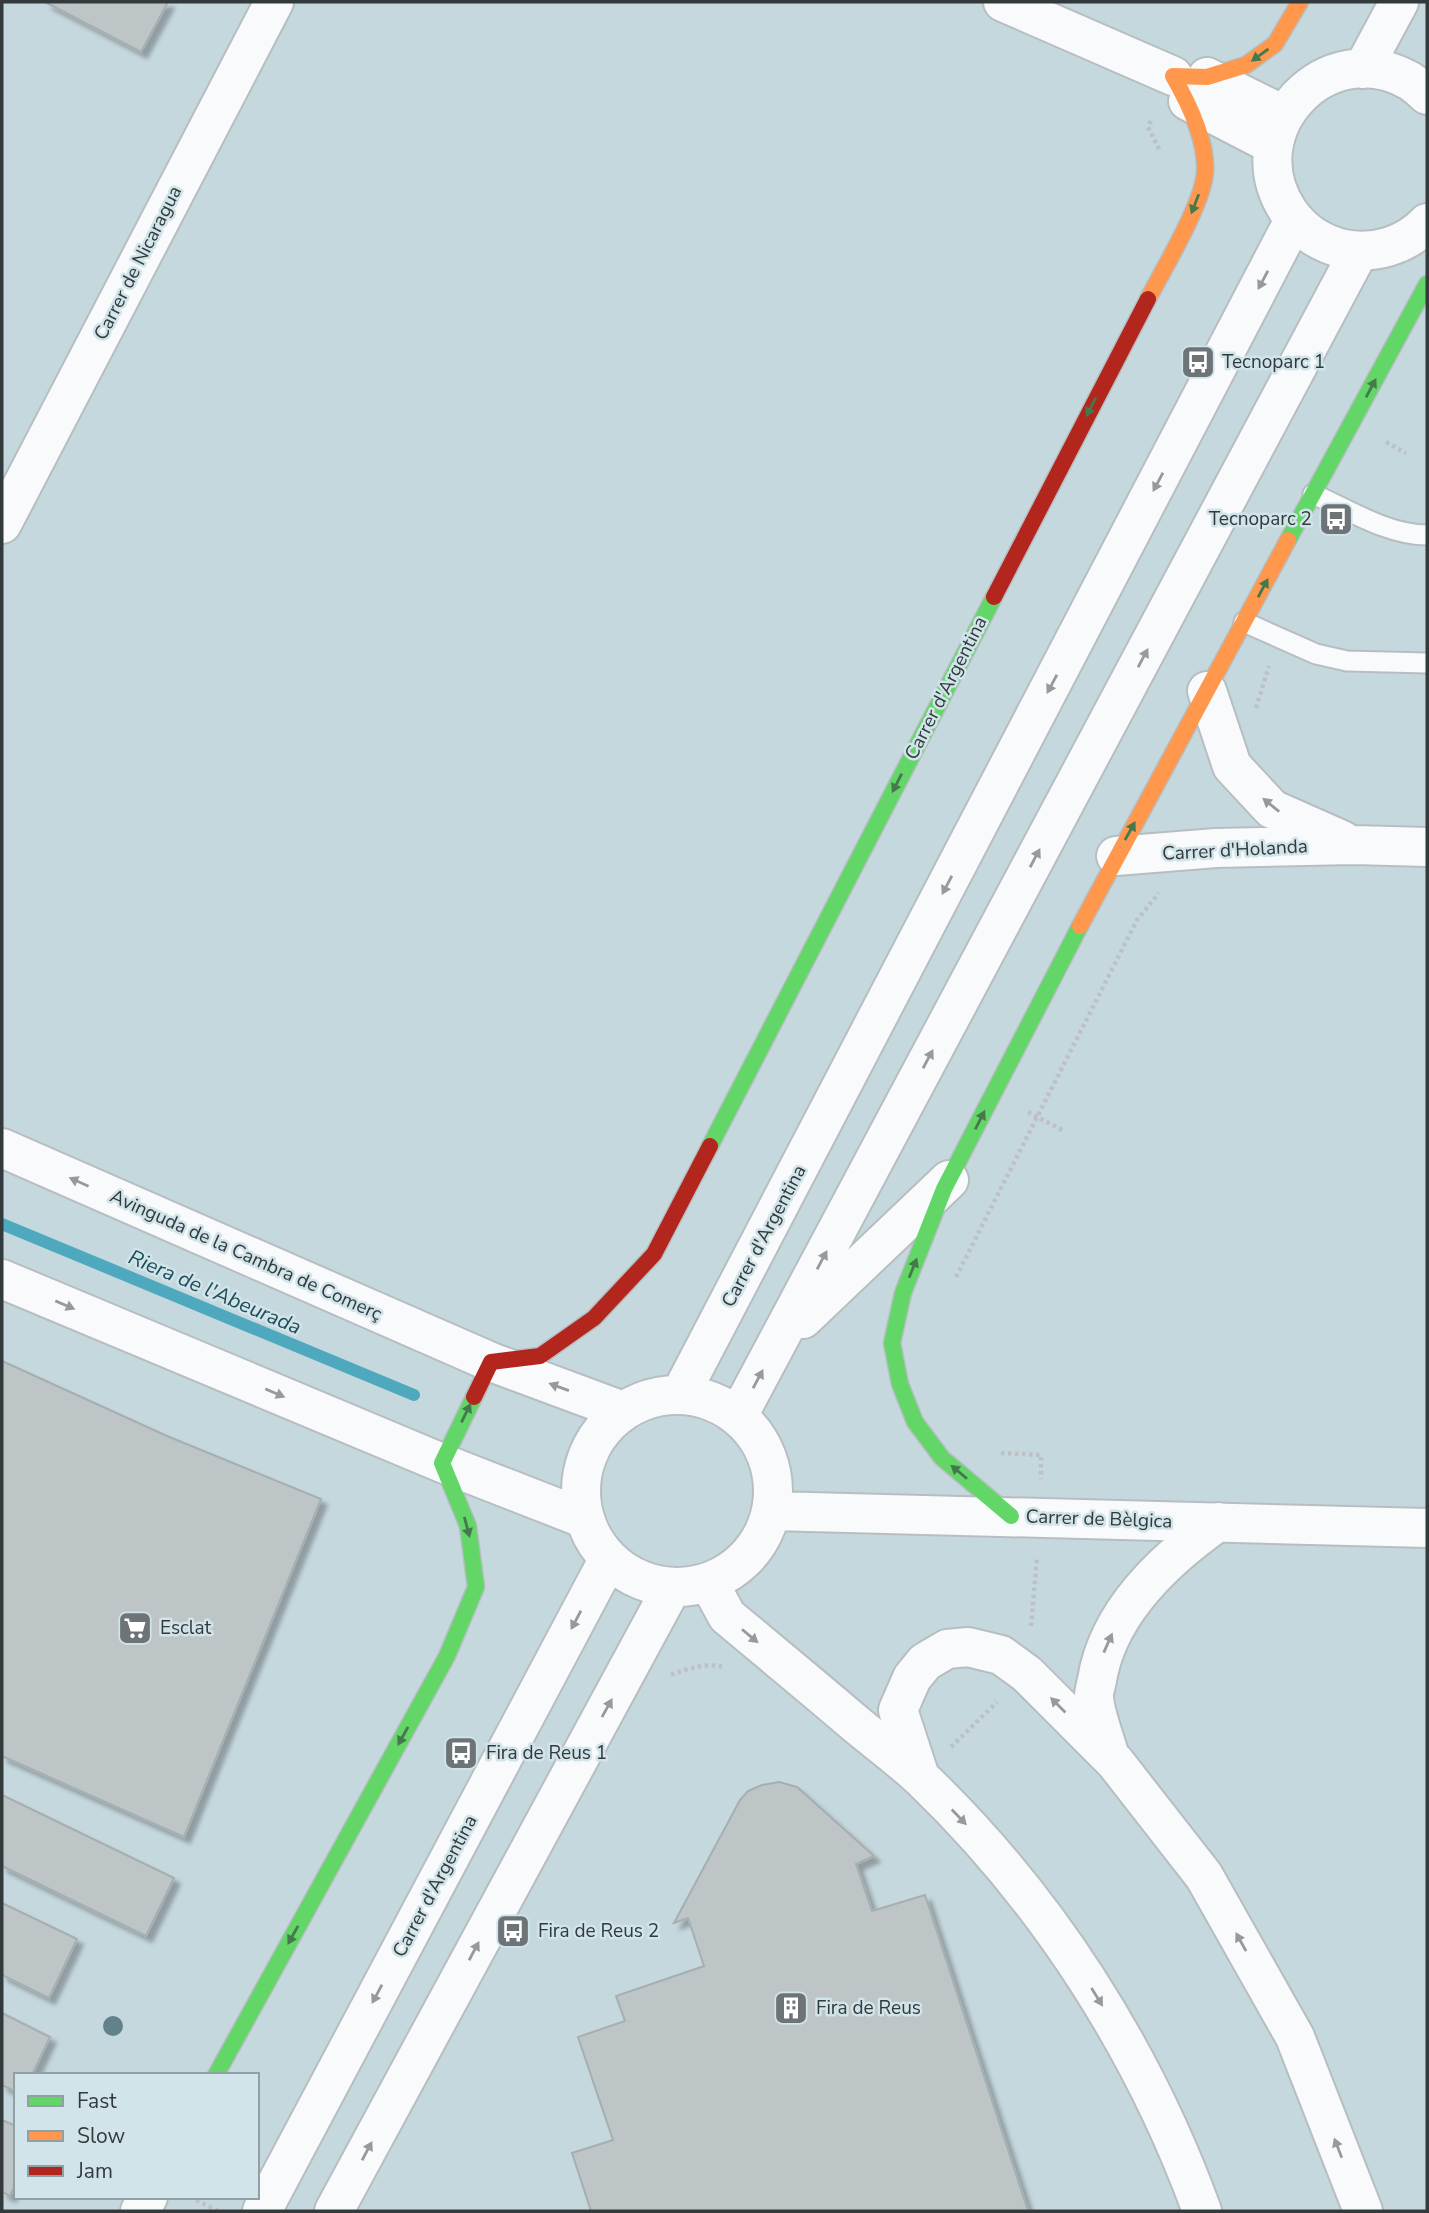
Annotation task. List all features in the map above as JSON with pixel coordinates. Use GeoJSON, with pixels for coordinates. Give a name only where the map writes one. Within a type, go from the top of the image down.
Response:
{"type":"FeatureCollection","features":[{"type":"Feature","properties":{"kind":"street","name":"Carrer de Nicaragua"},"geometry":{"type":"LineString","coordinates":[[2,524],[274,2]]}},
{"type":"Feature","properties":{"kind":"street"},"geometry":{"type":"LineString","coordinates":[[1003,2],[1190,85],[1278,130]]}},
{"type":"Feature","properties":{"kind":"street"},"geometry":{"type":"LineString","coordinates":[[1190,85],[1246,65],[1275,44],[1300,2]]}},
{"type":"Feature","properties":{"kind":"street"},"geometry":{"type":"LineString","coordinates":[[1363,69],[1399,2]]}},
{"type":"Feature","properties":{"kind":"street"},"geometry":{"type":"LineString","coordinates":[[1424,228],[1390,247],[1359,251],[1335,247],[1313,236],[1294,220],[1280,198],[1273,172],[1278,130],[1298,95],[1317,81],[1340,71],[1363,69],[1388,72],[1411,81],[1427,95]]}},
{"type":"Feature","properties":{"kind":"street","name":"Carrer d'Argentina"},"geometry":{"type":"LineString","coordinates":[[491,1362],[540,1356],[594,1318],[654,1254],[1196,205],[1205,172],[1190,85]]}},
{"type":"Feature","properties":{"kind":"street","name":"Carrer d'Argentina"},"geometry":{"type":"LineString","coordinates":[[680,1395],[1294,220]]}},
{"type":"Feature","properties":{"kind":"street"},"geometry":{"type":"LineString","coordinates":[[738,1416],[1359,251]]}},
{"type":"Feature","properties":{"kind":"street"},"geometry":{"type":"LineString","coordinates":[[1011,1516],[942,1458],[915,1422],[900,1384],[892,1343],[903,1293],[949,1180],[1116,856],[1427,284]]}},
{"type":"Feature","properties":{"kind":"street","name":"Carrer d'Holanda"},"geometry":{"type":"LineString","coordinates":[[1207,691],[1232,766],[1272,809],[1354,845]]}},
{"type":"Feature","properties":{"kind":"street","name":"Carrer d'Holanda"},"geometry":{"type":"LineString","coordinates":[[1116,856],[1216,848],[1354,845],[1427,847]]}},
{"type":"Feature","properties":{"kind":"street","name":"Avinguda de la Cambra de Comerç"},"geometry":{"type":"LineString","coordinates":[[2,1148],[491,1362],[623,1411]]}},
{"type":"Feature","properties":{"kind":"street"},"geometry":{"type":"LineString","coordinates":[[778,1342],[949,1180]]}},
{"type":"Feature","properties":{"kind":"street"},"geometry":{"type":"LineString","coordinates":[[2,1279],[442,1463],[583,1518]]}},
{"type":"Feature","properties":{"kind":"street"},"geometry":{"type":"LineString","coordinates":[[217,2073],[447,1656],[476,1587],[468,1526],[442,1463],[491,1362]]}},
{"type":"Feature","properties":{"kind":"street"},"geometry":{"type":"LineString","coordinates":[[680,1395],[711,1401],[738,1416],[757,1436],[768,1460],[774,1486],[772,1511],[763,1537],[740,1565],[709,1583],[671,1588],[637,1580],[607,1560],[593,1541],[583,1518],[580,1478],[595,1440],[623,1411],[660,1396],[680,1395]]}},
{"type":"Feature","properties":{"kind":"street","name":"Carrer de Bèlgica"},"geometry":{"type":"LineString","coordinates":[[772,1511],[1427,1528]]}},
{"type":"Feature","properties":{"kind":"street"},"geometry":{"type":"LineString","coordinates":[[1110,1756],[1094,1697],[1100,1660],[1115,1626],[1144,1587],[1187,1544],[1218,1522]]}},
{"type":"Feature","properties":{"kind":"street","name":"Carrer d'Argentina"},"geometry":{"type":"LineString","coordinates":[[262,2211],[607,1560]]}},
{"type":"Feature","properties":{"kind":"street"},"geometry":{"type":"LineString","coordinates":[[709,1583],[727,1616],[920,1777],[962,1819],[1038,1907],[1099,1998],[1148,2085],[1202,2211]]}},
{"type":"Feature","properties":{"kind":"street"},"geometry":{"type":"LineString","coordinates":[[334,2211],[671,1588]]}},
{"type":"Feature","properties":{"kind":"street"},"geometry":{"type":"LineString","coordinates":[[920,1777],[898,1710],[912,1678],[925,1662],[947,1649],[968,1647],[1001,1655],[1027,1674],[1110,1756],[1204,1876],[1295,2037],[1363,2211]]}},
{"type":"Feature","properties":{"kind":"lane"},"geometry":{"type":"LineString","coordinates":[[1314,494],[1367,519],[1411,535],[1427,535]]}},
{"type":"Feature","properties":{"kind":"lane"},"geometry":{"type":"LineString","coordinates":[[1244,622],[1316,654],[1347,661],[1427,663]]}},
{"type":"Feature","properties":{"kind":"path"},"geometry":{"type":"LineString","coordinates":[[1161,155],[1148,127],[1190,85]]}},
{"type":"Feature","properties":{"kind":"path"},"geometry":{"type":"LineString","coordinates":[[1384,442],[1391,430]]}},
{"type":"Feature","properties":{"kind":"path"},"geometry":{"type":"LineString","coordinates":[[1255,715],[1268,668],[1283,639]]}},
{"type":"Feature","properties":{"kind":"path"},"geometry":{"type":"LineString","coordinates":[[950,1289],[1137,920],[1164,890]]}},
{"type":"Feature","properties":{"kind":"path"},"geometry":{"type":"LineString","coordinates":[[993,1451],[1041,1455]]}},
{"type":"Feature","properties":{"kind":"path"},"geometry":{"type":"LineString","coordinates":[[665,1678],[690,1667],[715,1665],[727,1668]]}},
{"type":"Feature","properties":{"kind":"path"},"geometry":{"type":"LineString","coordinates":[[194,2199],[218,2211]]}},
{"type":"Feature","properties":{"kind":"shaded area"},"geometry":{"type":"Polygon","coordinates":[[[2,2],[1427,2],[1427,2211],[2,2211],[2,2]]]}},
{"type":"Feature","properties":{"kind":"building"},"geometry":{"type":"Polygon","coordinates":[[[45,2],[168,2],[141,52],[45,2]]]}},
{"type":"Feature","properties":{"kind":"building","name":"Esclat"},"geometry":{"type":"Polygon","coordinates":[[[2,1361],[167,1436],[321,1499],[184,1837],[2,1756],[2,1361]]]}},
{"type":"Feature","properties":{"kind":"building","name":"Fira de Reus"},"geometry":{"type":"Polygon","coordinates":[[[779,1782],[797,1787],[874,1856],[856,1864],[872,1911],[925,1895],[1028,2211],[591,2211],[572,2153],[613,2140],[578,2037],[625,2021],[616,1996],[704,1966],[688,1918],[674,1923],[740,1800],[748,1791],[779,1782]]]}},
{"type":"Feature","properties":{"kind":"building"},"geometry":{"type":"Polygon","coordinates":[[[2,1795],[174,1878],[146,1936],[2,1866],[2,1795]]]}},
{"type":"Feature","properties":{"kind":"building"},"geometry":{"type":"Polygon","coordinates":[[[2,1903],[77,1939],[49,1998],[2,1975],[2,1903]]]}},
{"type":"Feature","properties":{"kind":"building"},"geometry":{"type":"Polygon","coordinates":[[[2,2013],[50,2037],[33,2073],[14,2073],[14,2091],[2,2085],[2,2013]]]}},
{"type":"Feature","properties":{"kind":"building"},"geometry":{"type":"Polygon","coordinates":[[[2,2120],[14,2125],[14,2187],[10,2196],[2,2192],[2,2120]]]}},
{"type":"Feature","properties":{"kind":"waterway","name":"Riera de l'Abeurada"},"geometry":{"type":"LineString","coordinates":[[2,1224],[414,1395]]}},
{"type":"Feature","properties":{"kind":"traffic: fast"},"geometry":{"type":"LineString","coordinates":[[1288,540],[1427,284]]}},
{"type":"Feature","properties":{"kind":"traffic: fast"},"geometry":{"type":"LineString","coordinates":[[710,1146],[994,597]]}},
{"type":"Feature","properties":{"kind":"traffic: fast"},"geometry":{"type":"LineString","coordinates":[[1011,1516],[942,1458],[915,1422],[900,1384],[892,1343],[903,1293],[944,1189],[1080,926]]}},
{"type":"Feature","properties":{"kind":"traffic: fast"},"geometry":{"type":"LineString","coordinates":[[217,2073],[447,1656],[476,1587],[468,1526],[442,1463],[474,1397]]}},
{"type":"Feature","properties":{"kind":"traffic: slow"},"geometry":{"type":"LineString","coordinates":[[1148,299],[1198,201],[1205,172],[1200,135],[1173,76],[1207,77],[1246,65],[1275,44],[1300,2]]}},
{"type":"Feature","properties":{"kind":"traffic: slow"},"geometry":{"type":"LineString","coordinates":[[1080,926],[1288,540]]}},
{"type":"Feature","properties":{"kind":"traffic: jam"},"geometry":{"type":"LineString","coordinates":[[994,597],[1148,299]]}},
{"type":"Feature","properties":{"kind":"traffic: jam"},"geometry":{"type":"LineString","coordinates":[[474,1397],[491,1362],[540,1356],[594,1318],[654,1254],[710,1146]]}},
{"type":"Feature","properties":{"kind":"place","name":"Tecnoparc 1"},"geometry":{"type":"Point","coordinates":[1198,362]}},
{"type":"Feature","properties":{"kind":"place","name":"Tecnoparc 2"},"geometry":{"type":"Point","coordinates":[1336,519]}},
{"type":"Feature","properties":{"kind":"place","name":"Esclat"},"geometry":{"type":"Point","coordinates":[135,1628]}},
{"type":"Feature","properties":{"kind":"place","name":"Fira de Reus 1"},"geometry":{"type":"Point","coordinates":[461,1753]}},
{"type":"Feature","properties":{"kind":"place","name":"Fira de Reus 2"},"geometry":{"type":"Point","coordinates":[513,1931]}},
{"type":"Feature","properties":{"kind":"place","name":"Fira de Reus"},"geometry":{"type":"Point","coordinates":[791,2008]}}]}
